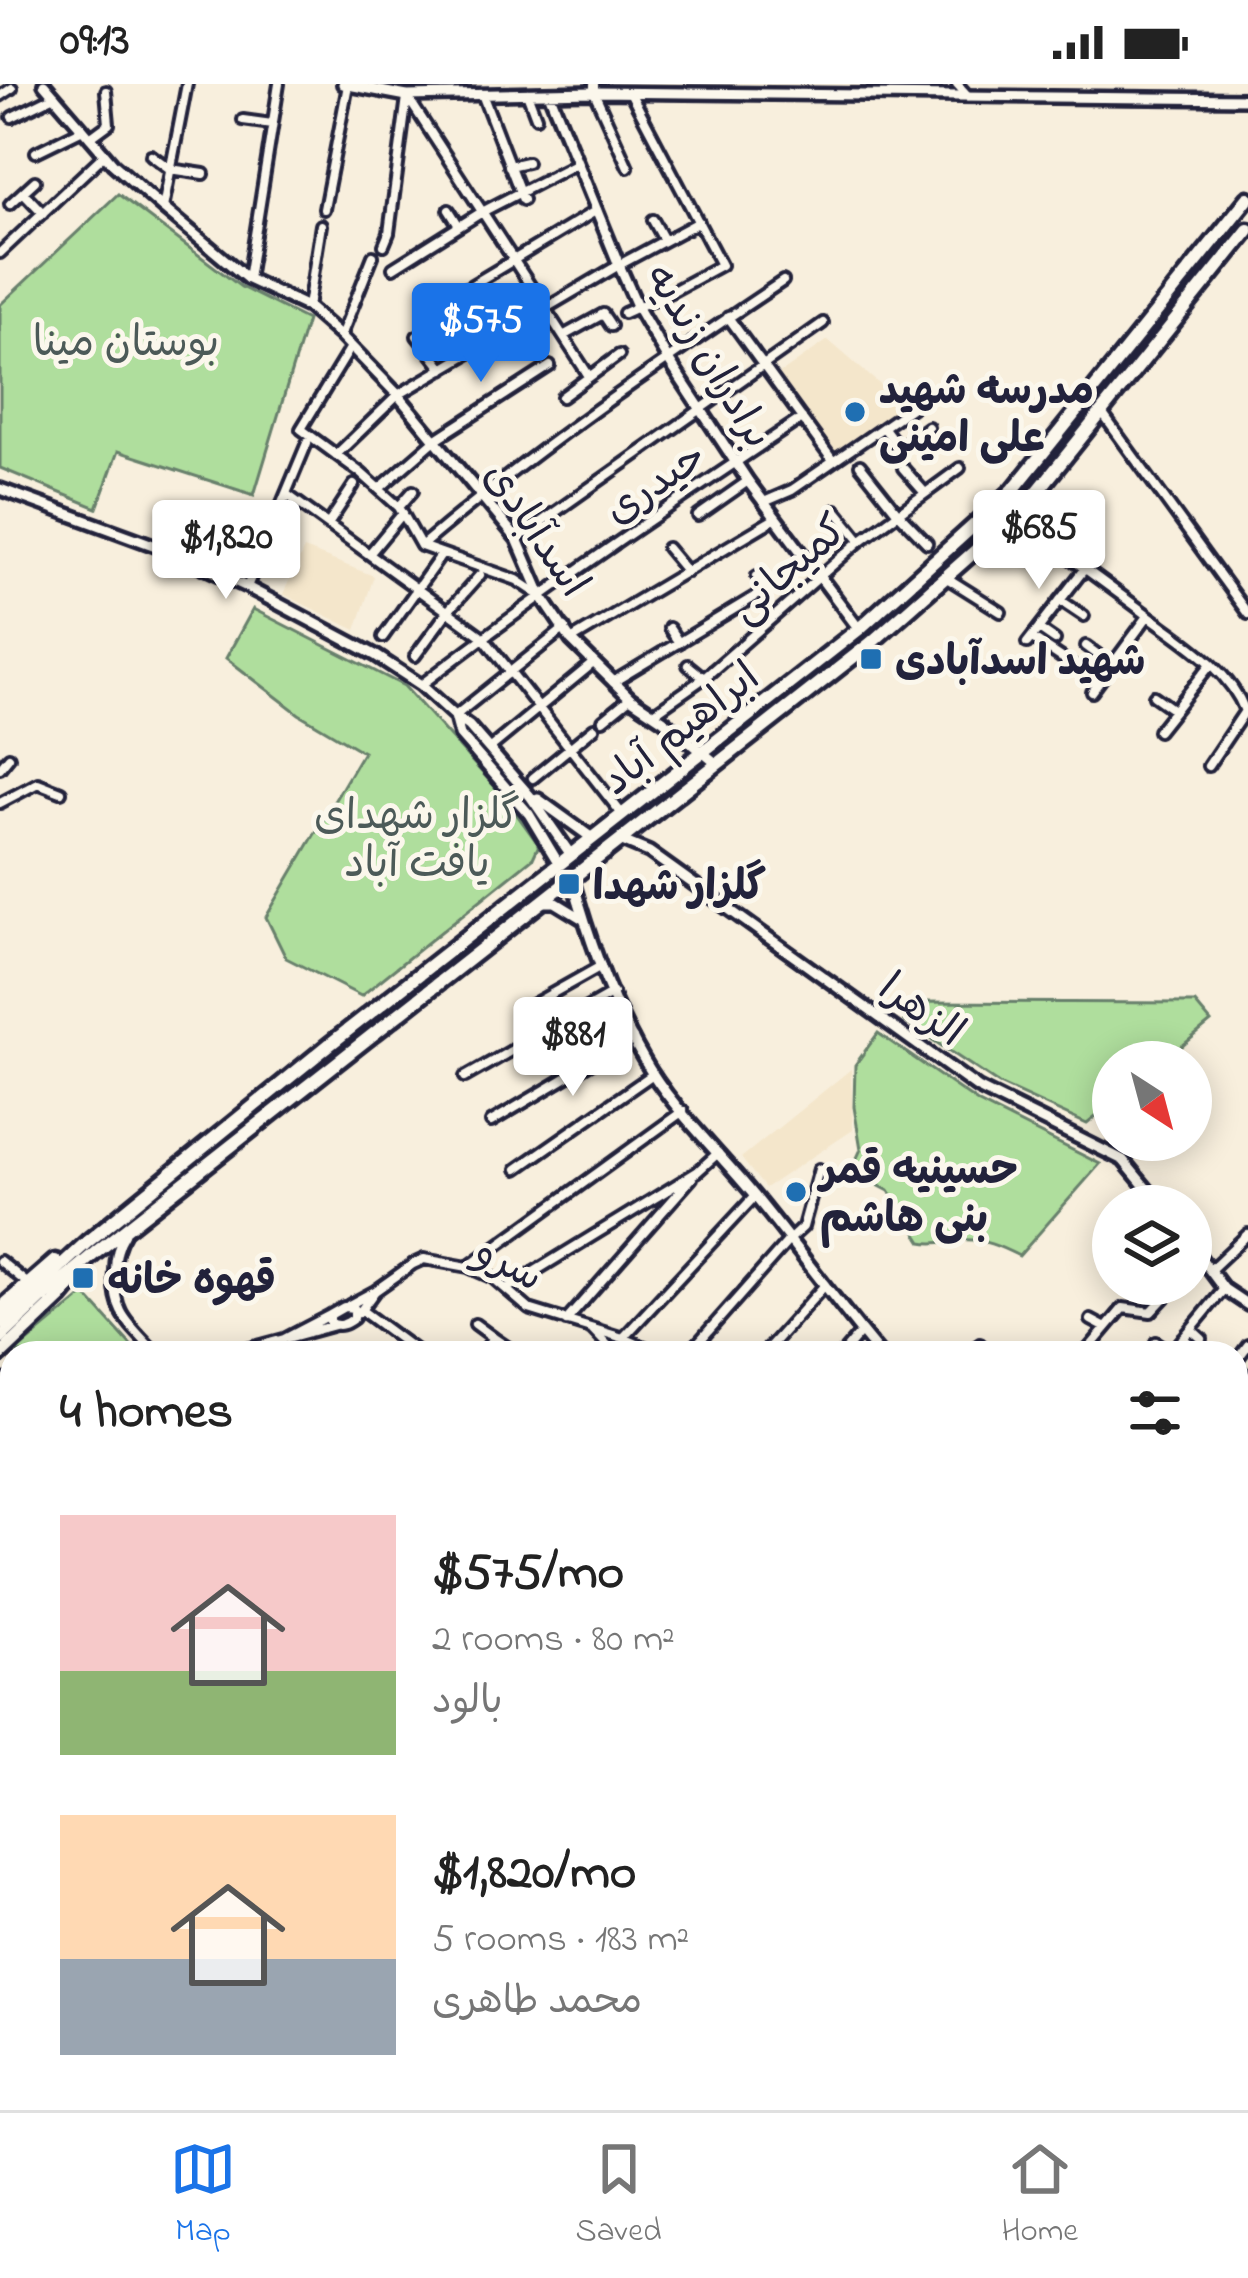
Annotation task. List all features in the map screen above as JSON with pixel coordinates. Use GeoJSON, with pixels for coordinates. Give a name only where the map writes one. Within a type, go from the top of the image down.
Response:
{"type":"FeatureCollection","features":[{"type":"Feature","properties":{"kind":"main road","name":"ابراهیم آباد"},"geometry":{"type":"LineString","coordinates":[[0,1322],[388,999],[859,628],[1013,490],[1248,198]]}},
{"type":"Feature","properties":{"kind":"main road","name":"ابراهیم آباد"},"geometry":{"type":"LineString","coordinates":[[0,1338],[91,1248],[130,1225],[871,643],[1026,506],[1248,230]]}},
{"type":"Feature","properties":{"kind":"main road"},"geometry":{"type":"LineString","coordinates":[[388,999],[400,1013]]}},
{"type":"Feature","properties":{"kind":"main road","name":"ابراهیم آباد"},"geometry":{"type":"LineString","coordinates":[[0,1309],[62,1255],[91,1248]]}},
{"type":"Feature","properties":{"kind":"main road","name":"ابراهیم آباد"},"geometry":{"type":"LineString","coordinates":[[15,1341],[61,1297],[91,1248]]}},
{"type":"Feature","properties":{"kind":"street","name":"اسدآبادی"},"geometry":{"type":"LineString","coordinates":[[44,84],[105,154],[163,208],[248,279],[308,307],[351,347],[398,395],[517,539],[542,597],[592,664],[717,764]]}},
{"type":"Feature","properties":{"kind":"street"},"geometry":{"type":"LineString","coordinates":[[163,208],[188,84]]}},
{"type":"Feature","properties":{"kind":"street"},"geometry":{"type":"LineString","coordinates":[[248,279],[278,84]]}},
{"type":"Feature","properties":{"kind":"street"},"geometry":{"type":"LineString","coordinates":[[324,208],[345,84],[407,96],[525,88],[630,92],[703,88],[968,96],[1008,90],[1078,97],[1248,99]]}},
{"type":"Feature","properties":{"kind":"street"},"geometry":{"type":"LineString","coordinates":[[957,84],[968,96]]}},
{"type":"Feature","properties":{"kind":"street"},"geometry":{"type":"LineString","coordinates":[[1067,84],[1078,97]]}},
{"type":"Feature","properties":{"kind":"street"},"geometry":{"type":"LineString","coordinates":[[0,96],[12,88]]}},
{"type":"Feature","properties":{"kind":"street"},"geometry":{"type":"LineString","coordinates":[[525,88],[536,117]]}},
{"type":"Feature","properties":{"kind":"street"},"geometry":{"type":"LineString","coordinates":[[594,88],[628,167]]}},
{"type":"Feature","properties":{"kind":"street"},"geometry":{"type":"LineString","coordinates":[[36,152],[109,124],[106,91]]}},
{"type":"Feature","properties":{"kind":"street","name":"برادران زندیه"},"geometry":{"type":"LineString","coordinates":[[549,92],[638,308],[748,481],[859,628]]}},
{"type":"Feature","properties":{"kind":"street"},"geometry":{"type":"LineString","coordinates":[[624,313],[722,265],[630,92]]}},
{"type":"Feature","properties":{"kind":"street"},"geometry":{"type":"LineString","coordinates":[[482,94],[521,196]]}},
{"type":"Feature","properties":{"kind":"street"},"geometry":{"type":"LineString","coordinates":[[407,96],[589,376]]}},
{"type":"Feature","properties":{"kind":"street"},"geometry":{"type":"LineString","coordinates":[[384,244],[407,96]]}},
{"type":"Feature","properties":{"kind":"street"},"geometry":{"type":"LineString","coordinates":[[12,117],[55,97]]}},
{"type":"Feature","properties":{"kind":"street"},"geometry":{"type":"LineString","coordinates":[[243,119],[272,124]]}},
{"type":"Feature","properties":{"kind":"street"},"geometry":{"type":"LineString","coordinates":[[0,253],[105,154]]}},
{"type":"Feature","properties":{"kind":"street"},"geometry":{"type":"LineString","coordinates":[[152,155],[170,169],[204,174]]}},
{"type":"Feature","properties":{"kind":"street"},"geometry":{"type":"LineString","coordinates":[[509,166],[527,162]]}},
{"type":"Feature","properties":{"kind":"street"},"geometry":{"type":"LineString","coordinates":[[393,268],[482,212],[521,196],[577,163]]}},
{"type":"Feature","properties":{"kind":"street"},"geometry":{"type":"LineString","coordinates":[[10,204],[35,182]]}},
{"type":"Feature","properties":{"kind":"street"},"geometry":{"type":"LineString","coordinates":[[23,192],[43,212]]}},
{"type":"Feature","properties":{"kind":"street"},"geometry":{"type":"LineString","coordinates":[[448,210],[459,226]]}},
{"type":"Feature","properties":{"kind":"street"},"geometry":{"type":"LineString","coordinates":[[425,313],[597,210]]}},
{"type":"Feature","properties":{"kind":"street"},"geometry":{"type":"LineString","coordinates":[[653,220],[664,240]]}},
{"type":"Feature","properties":{"kind":"street"},"geometry":{"type":"LineString","coordinates":[[336,455],[398,395],[699,222]]}},
{"type":"Feature","properties":{"kind":"street"},"geometry":{"type":"LineString","coordinates":[[308,307],[322,226]]}},
{"type":"Feature","properties":{"kind":"street"},"geometry":{"type":"LineString","coordinates":[[340,336],[373,256]]}},
{"type":"Feature","properties":{"kind":"street"},"geometry":{"type":"LineString","coordinates":[[422,546],[481,495],[667,358],[783,280]]}},
{"type":"Feature","properties":{"kind":"street"},"geometry":{"type":"LineString","coordinates":[[563,337],[603,314],[610,326]]}},
{"type":"Feature","properties":{"kind":"street"},"geometry":{"type":"LineString","coordinates":[[728,317],[833,461]]}},
{"type":"Feature","properties":{"kind":"street"},"geometry":{"type":"LineString","coordinates":[[517,539],[823,323]]}},
{"type":"Feature","properties":{"kind":"street"},"geometry":{"type":"LineString","coordinates":[[460,326],[477,349]]}},
{"type":"Feature","properties":{"kind":"street"},"geometry":{"type":"LineString","coordinates":[[516,326],[524,338]]}},
{"type":"Feature","properties":{"kind":"street"},"geometry":{"type":"LineString","coordinates":[[417,336],[443,368]]}},
{"type":"Feature","properties":{"kind":"street"},"geometry":{"type":"LineString","coordinates":[[351,347],[301,429],[380,488],[401,509],[422,546],[517,580],[542,597]]}},
{"type":"Feature","properties":{"kind":"street"},"geometry":{"type":"LineString","coordinates":[[562,397],[619,355]]}},
{"type":"Feature","properties":{"kind":"street"},"geometry":{"type":"LineString","coordinates":[[380,488],[435,440],[550,366]]}},
{"type":"Feature","properties":{"kind":"street"},"geometry":{"type":"LineString","coordinates":[[764,502],[792,490],[914,406]]}},
{"type":"Feature","properties":{"kind":"street"},"geometry":{"type":"LineString","coordinates":[[1102,413],[1248,614]]}},
{"type":"Feature","properties":{"kind":"street","name":"حیدری"},"geometry":{"type":"LineString","coordinates":[[421,685],[626,535],[802,418]]}},
{"type":"Feature","properties":{"kind":"street"},"geometry":{"type":"LineString","coordinates":[[890,456],[928,427]]}},
{"type":"Feature","properties":{"kind":"street"},"geometry":{"type":"LineString","coordinates":[[884,428],[899,448]]}},
{"type":"Feature","properties":{"kind":"street"},"geometry":{"type":"LineString","coordinates":[[247,587],[307,443]]}},
{"type":"Feature","properties":{"kind":"street"},"geometry":{"type":"LineString","coordinates":[[860,465],[927,543]]}},
{"type":"Feature","properties":{"kind":"street"},"geometry":{"type":"LineString","coordinates":[[903,468],[925,493]]}},
{"type":"Feature","properties":{"kind":"street","name":"کمیجانی"},"geometry":{"type":"LineString","coordinates":[[654,713],[704,678],[861,541],[960,468]]}},
{"type":"Feature","properties":{"kind":"street"},"geometry":{"type":"LineString","coordinates":[[698,516],[748,481]]}},
{"type":"Feature","properties":{"kind":"street"},"geometry":{"type":"LineString","coordinates":[[329,523],[354,485]]}},
{"type":"Feature","properties":{"kind":"street"},"geometry":{"type":"LineString","coordinates":[[0,489],[164,549],[247,587],[421,685],[469,726],[526,791],[565,859]]}},
{"type":"Feature","properties":{"kind":"street"},"geometry":{"type":"LineString","coordinates":[[370,553],[413,491]]}},
{"type":"Feature","properties":{"kind":"street"},"geometry":{"type":"LineString","coordinates":[[286,494],[483,638],[622,814]]}},
{"type":"Feature","properties":{"kind":"street"},"geometry":{"type":"LineString","coordinates":[[836,510],[861,541]]}},
{"type":"Feature","properties":{"kind":"street"},"geometry":{"type":"LineString","coordinates":[[571,640],[776,518]]}},
{"type":"Feature","properties":{"kind":"street"},"geometry":{"type":"LineString","coordinates":[[1012,518],[1211,664],[1238,691],[1247,711],[1208,766]]}},
{"type":"Feature","properties":{"kind":"street"},"geometry":{"type":"LineString","coordinates":[[667,548],[687,572]]}},
{"type":"Feature","properties":{"kind":"street"},"geometry":{"type":"LineString","coordinates":[[382,637],[442,554]]}},
{"type":"Feature","properties":{"kind":"street"},"geometry":{"type":"LineString","coordinates":[[1062,658],[1029,641],[1085,568]]}},
{"type":"Feature","properties":{"kind":"street"},"geometry":{"type":"LineString","coordinates":[[415,656],[480,575]]}},
{"type":"Feature","properties":{"kind":"street"},"geometry":{"type":"LineString","coordinates":[[614,682],[764,591],[757,576]]}},
{"type":"Feature","properties":{"kind":"street"},"geometry":{"type":"LineString","coordinates":[[946,577],[1001,612]]}},
{"type":"Feature","properties":{"kind":"street"},"geometry":{"type":"LineString","coordinates":[[1060,600],[1084,616]]}},
{"type":"Feature","properties":{"kind":"street"},"geometry":{"type":"LineString","coordinates":[[1071,665],[1095,688],[1148,616]]}},
{"type":"Feature","properties":{"kind":"street"},"geometry":{"type":"LineString","coordinates":[[454,716],[565,628]]}},
{"type":"Feature","properties":{"kind":"street"},"geometry":{"type":"LineString","coordinates":[[669,628],[679,643]]}},
{"type":"Feature","properties":{"kind":"street"},"geometry":{"type":"LineString","coordinates":[[1039,629],[1055,640]]}},
{"type":"Feature","properties":{"kind":"street"},"geometry":{"type":"LineString","coordinates":[[1086,646],[1112,665]]}},
{"type":"Feature","properties":{"kind":"street"},"geometry":{"type":"LineString","coordinates":[[490,748],[592,664]]}},
{"type":"Feature","properties":{"kind":"street"},"geometry":{"type":"LineString","coordinates":[[1158,731],[1211,664]]}},
{"type":"Feature","properties":{"kind":"street"},"geometry":{"type":"LineString","coordinates":[[688,665],[704,678]]}},
{"type":"Feature","properties":{"kind":"street"},"geometry":{"type":"LineString","coordinates":[[1154,696],[1174,710]]}},
{"type":"Feature","properties":{"kind":"street"},"geometry":{"type":"LineString","coordinates":[[603,720],[630,698]]}},
{"type":"Feature","properties":{"kind":"street"},"geometry":{"type":"LineString","coordinates":[[454,716],[460,735],[565,859]]}},
{"type":"Feature","properties":{"kind":"street"},"geometry":{"type":"LineString","coordinates":[[532,778],[594,728]]}},
{"type":"Feature","properties":{"kind":"street"},"geometry":{"type":"LineString","coordinates":[[0,768],[9,757]]}},
{"type":"Feature","properties":{"kind":"street"},"geometry":{"type":"LineString","coordinates":[[0,803],[38,783],[61,792]]}},
{"type":"Feature","properties":{"kind":"street"},"geometry":{"type":"LineString","coordinates":[[526,791],[592,838]]}},
{"type":"Feature","properties":{"kind":"street"},"geometry":{"type":"LineString","coordinates":[[646,820],[642,826],[649,852]]}},
{"type":"Feature","properties":{"kind":"street","name":"الزهرا"},"geometry":{"type":"LineString","coordinates":[[620,840],[649,852],[978,1088],[1123,1160],[1144,1185]]}},
{"type":"Feature","properties":{"kind":"street"},"geometry":{"type":"LineString","coordinates":[[572,878],[613,993],[653,1074],[869,1341]]}},
{"type":"Feature","properties":{"kind":"street"},"geometry":{"type":"LineString","coordinates":[[541,902],[555,902],[583,919]]}},
{"type":"Feature","properties":{"kind":"street"},"geometry":{"type":"LineString","coordinates":[[530,1006],[602,965]]}},
{"type":"Feature","properties":{"kind":"street"},"geometry":{"type":"LineString","coordinates":[[465,1077],[613,993]]}},
{"type":"Feature","properties":{"kind":"street"},"geometry":{"type":"LineString","coordinates":[[490,1121],[633,1038]]}},
{"type":"Feature","properties":{"kind":"street"},"geometry":{"type":"LineString","coordinates":[[518,1169],[653,1074]]}},
{"type":"Feature","properties":{"kind":"street"},"geometry":{"type":"LineString","coordinates":[[468,1267],[683,1111]]}},
{"type":"Feature","properties":{"kind":"street"},"geometry":{"type":"LineString","coordinates":[[566,1322],[718,1153]]}},
{"type":"Feature","properties":{"kind":"street"},"geometry":{"type":"LineString","coordinates":[[700,1341],[803,1227],[819,1169]]}},
{"type":"Feature","properties":{"kind":"street"},"geometry":{"type":"LineString","coordinates":[[506,1289],[697,1172]]}},
{"type":"Feature","properties":{"kind":"street"},"geometry":{"type":"LineString","coordinates":[[622,1338],[754,1196]]}},
{"type":"Feature","properties":{"kind":"street"},"geometry":{"type":"LineString","coordinates":[[130,1225],[116,1258],[114,1298],[145,1341]]}},
{"type":"Feature","properties":{"kind":"street"},"geometry":{"type":"LineString","coordinates":[[1212,1268],[1248,1234]]}},
{"type":"Feature","properties":{"kind":"street","name":"سرو"},"geometry":{"type":"LineString","coordinates":[[284,1339],[424,1259],[468,1267],[493,1278],[529,1309],[629,1341]]}},
{"type":"Feature","properties":{"kind":"street"},"geometry":{"type":"LineString","coordinates":[[0,1261],[27,1283]]}},
{"type":"Feature","properties":{"kind":"street"},"geometry":{"type":"LineString","coordinates":[[1212,1273],[1224,1289],[1248,1305]]}},
{"type":"Feature","properties":{"kind":"street"},"geometry":{"type":"LineString","coordinates":[[775,1341],[825,1285]]}},
{"type":"Feature","properties":{"kind":"street"},"geometry":{"type":"LineString","coordinates":[[1181,1341],[1224,1289]]}},
{"type":"Feature","properties":{"kind":"street"},"geometry":{"type":"LineString","coordinates":[[277,1341],[345,1324],[375,1291]]}},
{"type":"Feature","properties":{"kind":"street"},"geometry":{"type":"LineString","coordinates":[[1095,1341],[1123,1308],[1151,1312],[1158,1305]]}},
{"type":"Feature","properties":{"kind":"street"},"geometry":{"type":"LineString","coordinates":[[344,1307],[400,1341]]}},
{"type":"Feature","properties":{"kind":"street"},"geometry":{"type":"LineString","coordinates":[[330,1315],[335,1325]]}},
{"type":"Feature","properties":{"kind":"street"},"geometry":{"type":"LineString","coordinates":[[1091,1319],[1106,1328]]}},
{"type":"Feature","properties":{"kind":"street"},"geometry":{"type":"LineString","coordinates":[[475,1324],[498,1341]]}},
{"type":"Feature","properties":{"kind":"street"},"geometry":{"type":"LineString","coordinates":[[592,1328],[604,1341]]}},
{"type":"Feature","properties":{"kind":"street"},"geometry":{"type":"LineString","coordinates":[[1190,1329],[1202,1339]]}},
{"type":"Feature","properties":{"kind":"street"},"geometry":{"type":"LineString","coordinates":[[853,1341],[861,1332]]}},
{"type":"Feature","properties":{"kind":"street"},"geometry":{"type":"LineString","coordinates":[[1183,1338],[1187,1341]]}},
{"type":"Feature","properties":{"kind":"shaded area"},"geometry":{"type":"Polygon","coordinates":[[[828,340],[906,407],[834,458],[778,375],[828,340]]]}},
{"type":"Feature","properties":{"kind":"shaded area"},"geometry":{"type":"Polygon","coordinates":[[[304,549],[374,576],[356,630],[283,594],[304,549]]]}},
{"type":"Feature","properties":{"kind":"shaded area"},"geometry":{"type":"Polygon","coordinates":[[[851,1069],[853,1130],[765,1188],[741,1158],[851,1069]]]}},
{"type":"Feature","properties":{"kind":"green space","name":"بوستان مینا"},"geometry":{"type":"Polygon","coordinates":[[[118,194],[241,287],[307,320],[254,495],[118,451],[97,508],[0,468],[0,305],[118,194]]]}},
{"type":"Feature","properties":{"kind":"green space","name":"گلزار شهدای یافت آباد"},"geometry":{"type":"Polygon","coordinates":[[[253,609],[404,686],[505,798],[539,845],[533,858],[361,996],[286,958],[266,917],[363,752],[299,714],[226,658],[253,609]]]}},
{"type":"Feature","properties":{"kind":"green space"},"geometry":{"type":"Polygon","coordinates":[[[915,1002],[1195,1003],[1211,1022],[1188,1041],[1092,1041],[1092,1120],[1087,1124],[999,1084],[904,1021],[915,1002]]]}},
{"type":"Feature","properties":{"kind":"green space"},"geometry":{"type":"Polygon","coordinates":[[[878,1033],[979,1103],[1100,1164],[1019,1256],[976,1240],[922,1242],[889,1191],[851,1171],[861,1149],[854,1107],[855,1065],[878,1033]]]}},
{"type":"Feature","properties":{"kind":"green space"},"geometry":{"type":"Polygon","coordinates":[[[85,1294],[127,1341],[28,1341],[85,1294]]]}},
{"type":"Feature","properties":{"kind":"place","name":"مدرسه شهید علی امینی"},"geometry":{"type":"Point","coordinates":[855,412]}},
{"type":"Feature","properties":{"kind":"place","name":"شهید اسدآبادی"},"geometry":{"type":"Point","coordinates":[871,659]}},
{"type":"Feature","properties":{"kind":"place","name":"گلزار شهدا"},"geometry":{"type":"Point","coordinates":[569,884]}},
{"type":"Feature","properties":{"kind":"place","name":"حسینیه قمر بنی هاشم"},"geometry":{"type":"Point","coordinates":[796,1192]}},
{"type":"Feature","properties":{"kind":"place","name":"قهوه خانه"},"geometry":{"type":"Point","coordinates":[83,1278]}}]}
